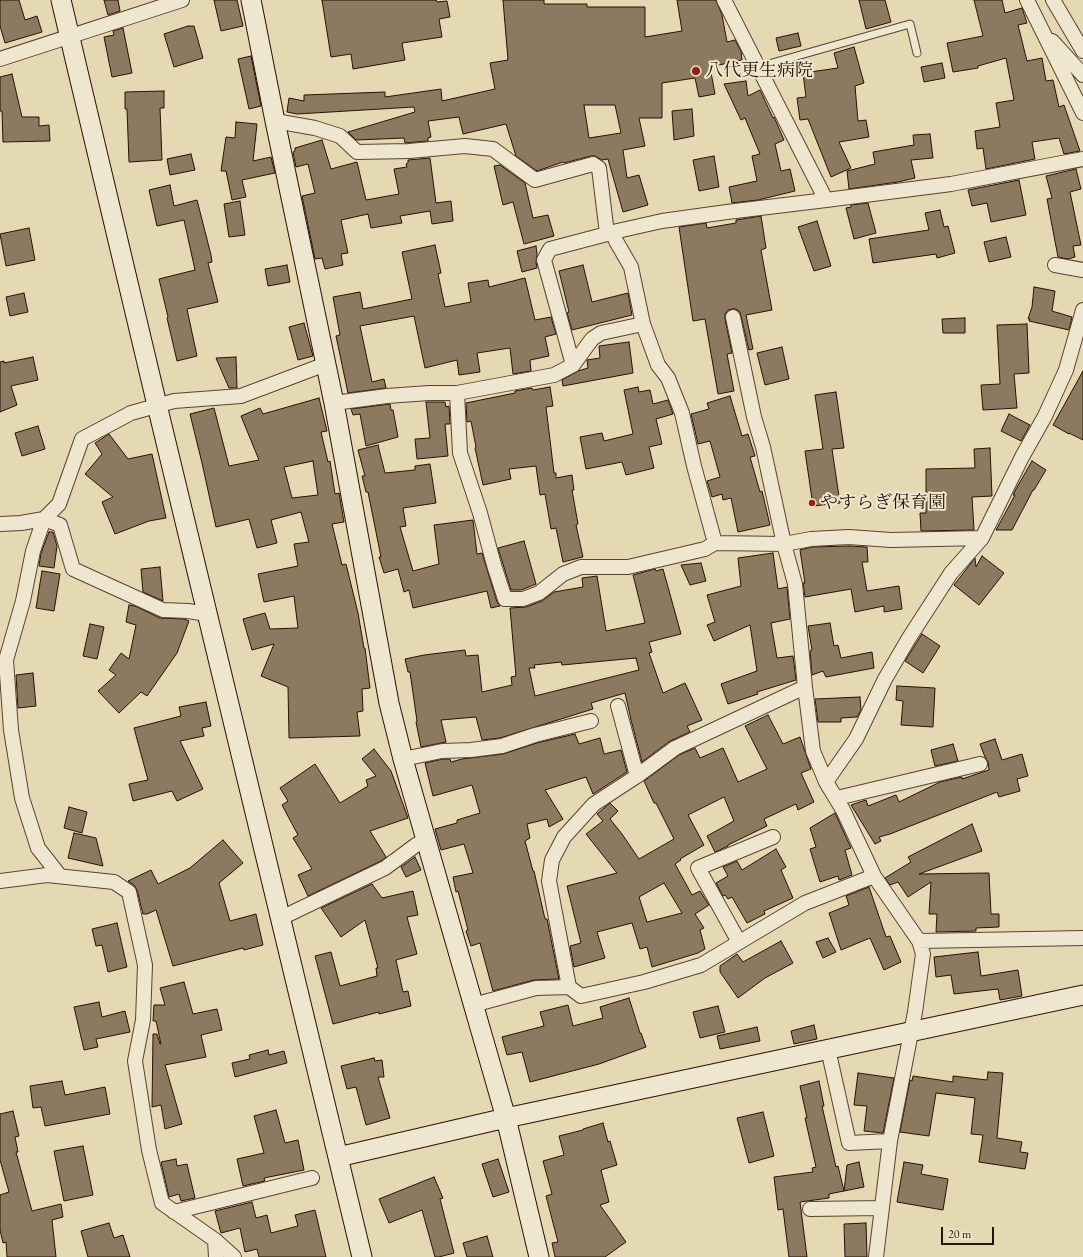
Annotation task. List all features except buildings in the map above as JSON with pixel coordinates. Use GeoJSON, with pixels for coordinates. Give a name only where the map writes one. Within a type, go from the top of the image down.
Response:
{"type":"FeatureCollection","features":[{"type":"Feature","properties":{"kind":"street"},"geometry":{"type":"LineString","coordinates":[[61,0],[362,1257]]}},
{"type":"Feature","properties":{"kind":"street"},"geometry":{"type":"LineString","coordinates":[[0,60],[182,0]]}},
{"type":"Feature","properties":{"kind":"street"},"geometry":{"type":"LineString","coordinates":[[251,0],[334,403],[389,703],[403,759],[506,1118],[539,1257]]}},
{"type":"Feature","properties":{"kind":"street"},"geometry":{"type":"LineString","coordinates":[[724,0],[826,200]]}},
{"type":"Feature","properties":{"kind":"street"},"geometry":{"type":"LineString","coordinates":[[1027,0],[1083,113]]}},
{"type":"Feature","properties":{"kind":"street"},"geometry":{"type":"LineString","coordinates":[[1053,0],[1083,51]]}},
{"type":"Feature","properties":{"kind":"street"},"geometry":{"type":"LineString","coordinates":[[1040,28],[1083,74]]}},
{"type":"Feature","properties":{"kind":"street"},"geometry":{"type":"LineString","coordinates":[[275,121],[315,128],[340,136],[357,152],[409,151],[465,146],[493,149],[535,180],[593,164],[599,168],[610,233],[631,267],[643,324],[658,365],[668,378],[682,413],[694,466],[715,543]]}},
{"type":"Feature","properties":{"kind":"street"},"geometry":{"type":"LineString","coordinates":[[573,365],[544,260],[550,249],[662,221],[951,184],[1083,159]]}},
{"type":"Feature","properties":{"kind":"street"},"geometry":{"type":"LineString","coordinates":[[1055,265],[1083,270]]}},
{"type":"Feature","properties":{"kind":"street"},"geometry":{"type":"LineString","coordinates":[[826,782],[856,738],[885,679],[909,638],[951,573],[982,538],[1022,457],[1045,416],[1066,370],[1083,310]]}},
{"type":"Feature","properties":{"kind":"street"},"geometry":{"type":"LineString","coordinates":[[733,317],[754,418],[763,447],[784,544],[795,584],[813,751],[826,782],[836,798],[874,876],[919,941],[923,954],[912,1031],[890,1141],[876,1257]]}},
{"type":"Feature","properties":{"kind":"street"},"geometry":{"type":"LineString","coordinates":[[334,403],[401,395],[457,393],[554,375],[573,365],[592,339],[601,333],[643,324]]}},
{"type":"Feature","properties":{"kind":"street"},"geometry":{"type":"LineString","coordinates":[[60,876],[38,848],[22,798],[11,730],[6,660],[23,601],[33,551],[44,519],[59,504],[82,440],[131,413],[174,400],[241,396],[326,364]]}},
{"type":"Feature","properties":{"kind":"street"},"geometry":{"type":"LineString","coordinates":[[457,393],[460,453],[480,513],[494,565],[506,599],[523,599],[539,593],[563,574],[581,567],[628,567],[705,549],[715,543],[784,544],[811,539],[849,537],[891,540],[982,538]]}},
{"type":"Feature","properties":{"kind":"street"},"geometry":{"type":"LineString","coordinates":[[0,524],[22,523],[44,519],[60,525],[73,569],[163,610],[188,611],[207,614]]}},
{"type":"Feature","properties":{"kind":"street"},"geometry":{"type":"LineString","coordinates":[[569,987],[549,881],[552,860],[564,837],[594,804],[637,776],[675,748],[805,687]]}},
{"type":"Feature","properties":{"kind":"street"},"geometry":{"type":"LineString","coordinates":[[618,706],[637,776]]}},
{"type":"Feature","properties":{"kind":"street"},"geometry":{"type":"LineString","coordinates":[[403,759],[442,751],[471,750],[502,746],[535,735],[591,721]]}},
{"type":"Feature","properties":{"kind":"street"},"geometry":{"type":"LineString","coordinates":[[836,798],[980,764]]}},
{"type":"Feature","properties":{"kind":"street"},"geometry":{"type":"LineString","coordinates":[[739,942],[698,868],[773,837]]}},
{"type":"Feature","properties":{"kind":"street"},"geometry":{"type":"LineString","coordinates":[[281,918],[385,868],[416,845],[426,840]]}},
{"type":"Feature","properties":{"kind":"street"},"geometry":{"type":"LineString","coordinates":[[0,881],[47,875],[60,876],[114,882],[129,892],[145,965],[143,1020],[136,1062],[149,1150],[162,1203],[215,1240],[234,1257]]}},
{"type":"Feature","properties":{"kind":"street"},"geometry":{"type":"LineString","coordinates":[[474,1004],[536,988],[569,987],[581,996],[644,982],[702,965],[805,903],[874,876]]}},
{"type":"Feature","properties":{"kind":"street"},"geometry":{"type":"LineString","coordinates":[[919,941],[1083,938]]}},
{"type":"Feature","properties":{"kind":"street"},"geometry":{"type":"LineString","coordinates":[[338,1157],[506,1118],[1083,995]]}},
{"type":"Feature","properties":{"kind":"street"},"geometry":{"type":"LineString","coordinates":[[828,1049],[849,1143],[890,1141]]}},
{"type":"Feature","properties":{"kind":"street"},"geometry":{"type":"LineString","coordinates":[[174,1212],[312,1178]]}},
{"type":"Feature","properties":{"kind":"street"},"geometry":{"type":"LineString","coordinates":[[810,1208],[881,1208]]}},
{"type":"Feature","properties":{"kind":"street"},"geometry":{"type":"LineString","coordinates":[[215,1240],[216,1257]]}},
{"type":"Feature","properties":{"kind":"lane"},"geometry":{"type":"LineString","coordinates":[[758,67],[910,24],[917,53]]}},
{"type":"Feature","properties":{"kind":"place","name":"八代更生病院"},"geometry":{"type":"Point","coordinates":[696,71]}},
{"type":"Feature","properties":{"kind":"place","name":"やすらぎ保育園"},"geometry":{"type":"Point","coordinates":[812,503]}}]}
